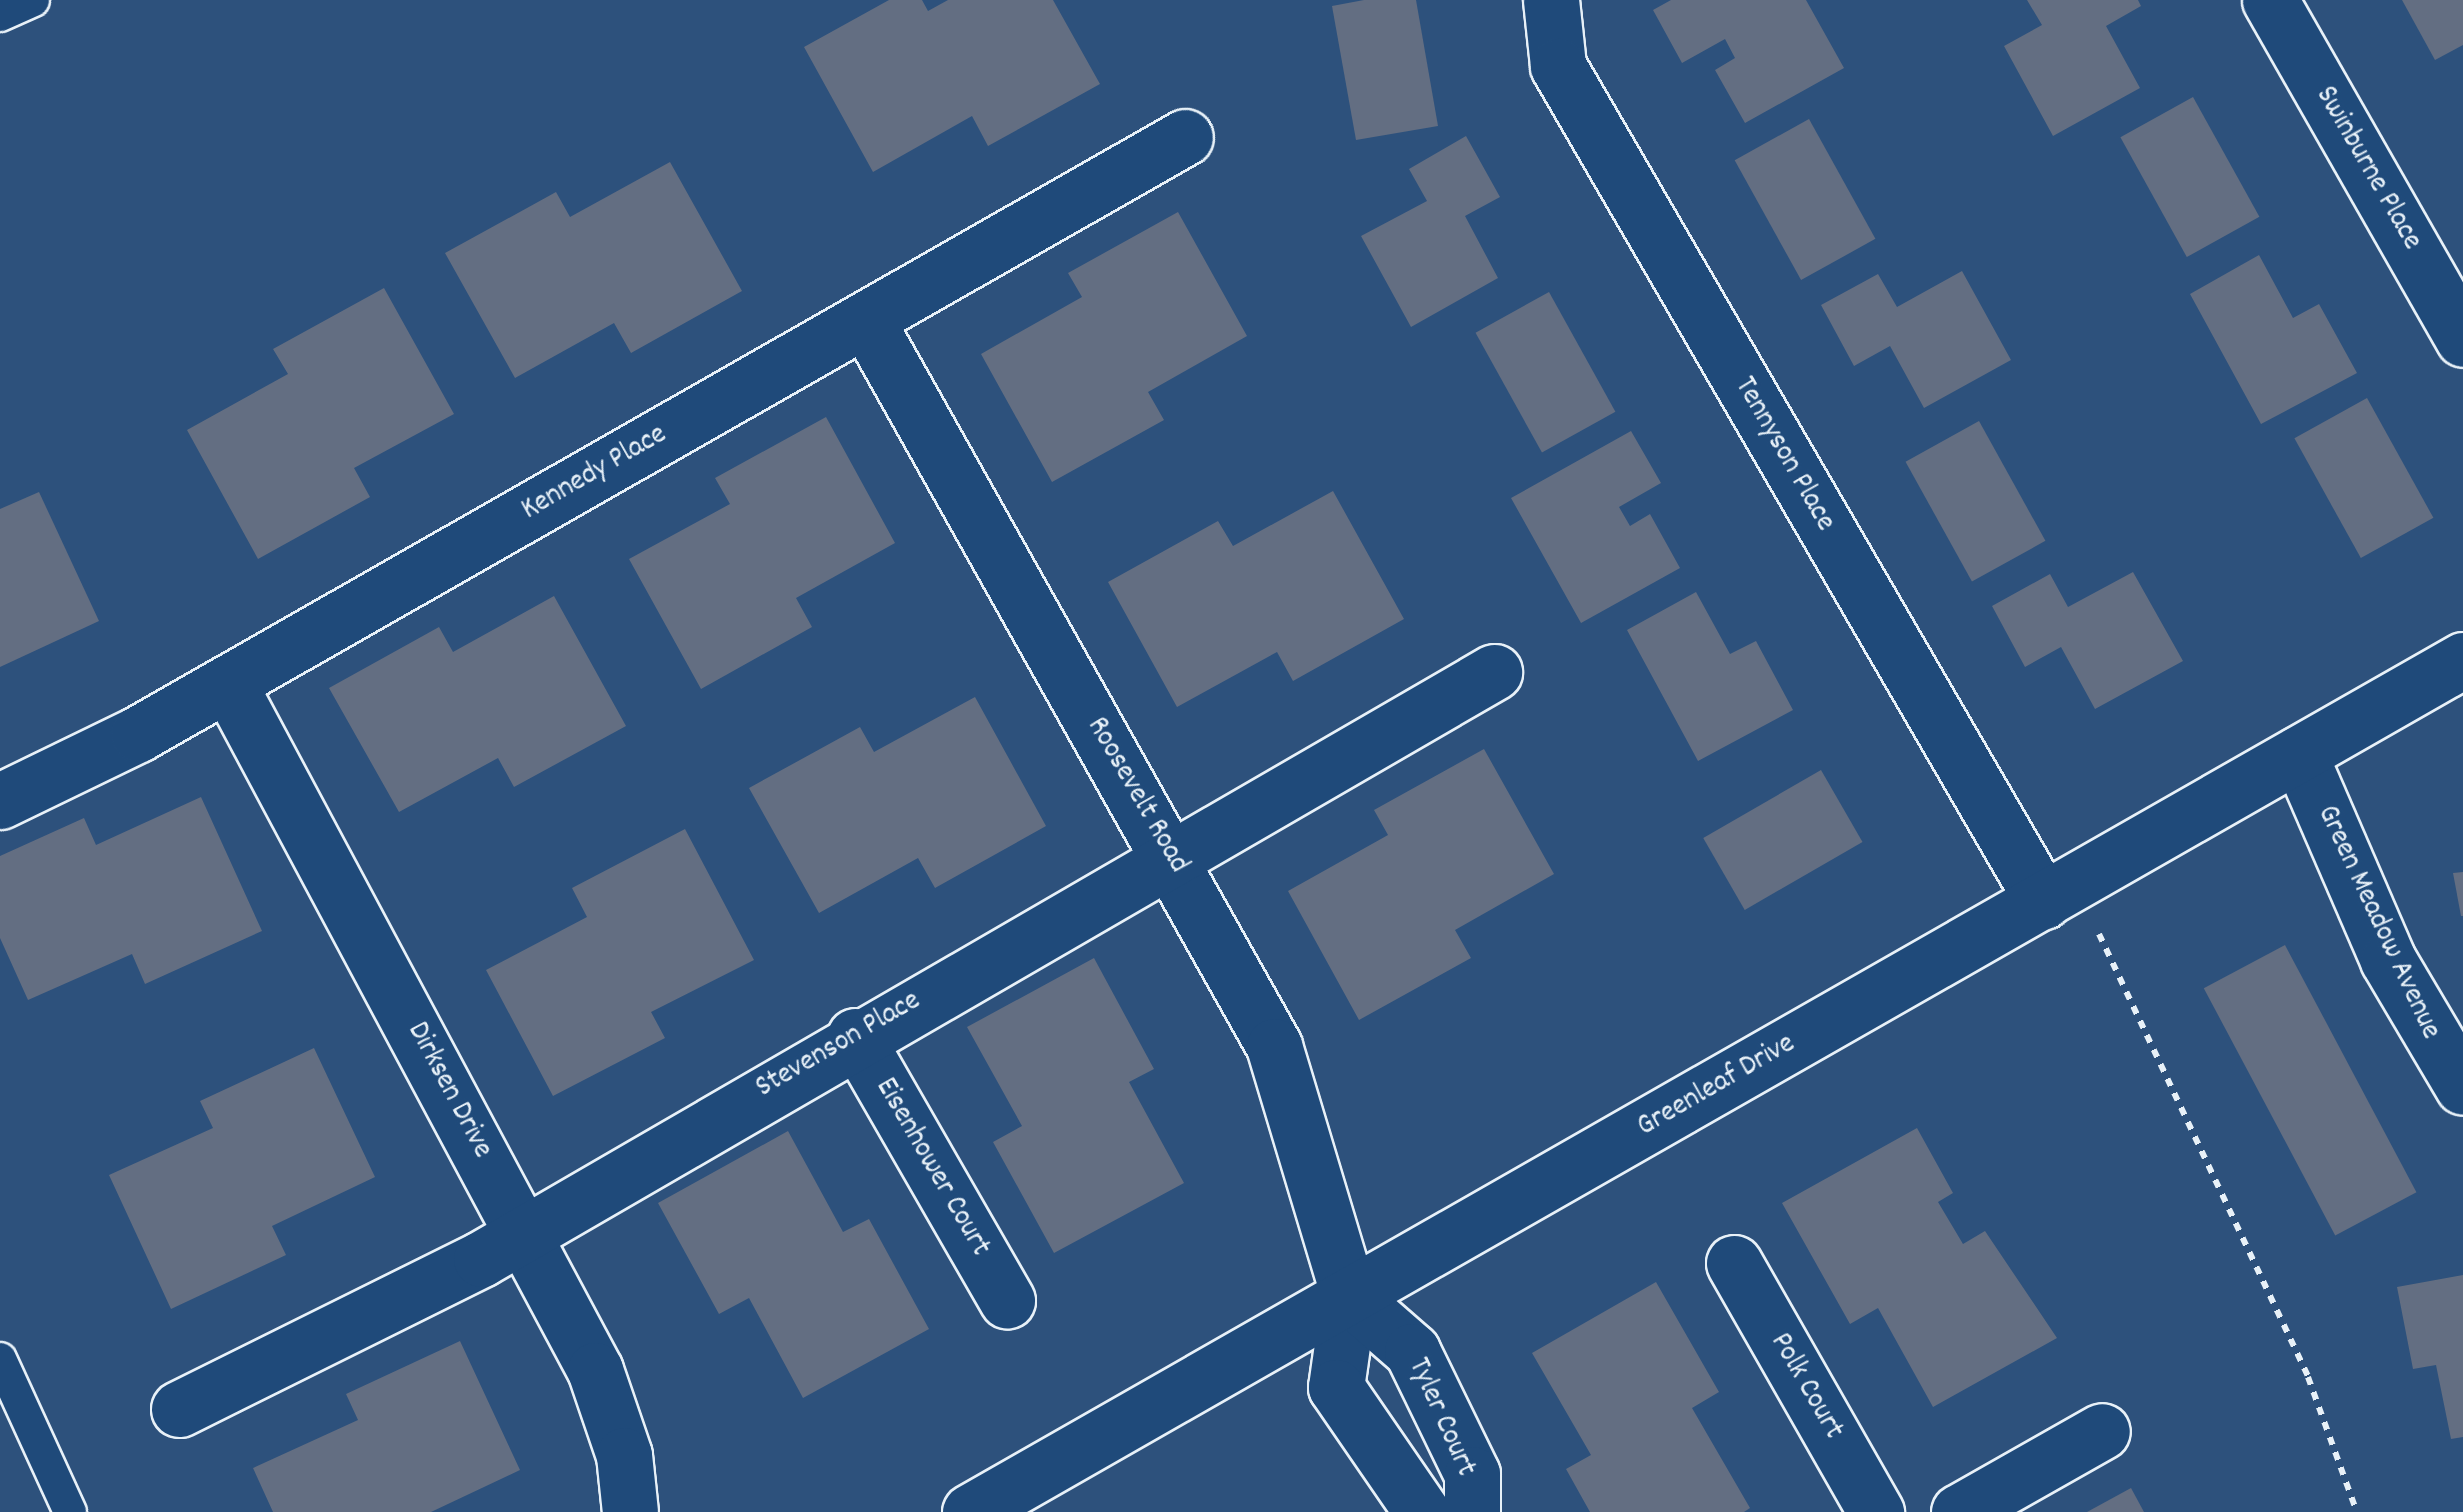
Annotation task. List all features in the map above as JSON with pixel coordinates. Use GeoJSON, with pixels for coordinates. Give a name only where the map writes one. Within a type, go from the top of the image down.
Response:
{"type":"FeatureCollection","features":[{"type":"Feature","properties":{"kind":"street","name":"Tennyson Place"},"geometry":{"type":"LineString","coordinates":[[1551,0],[1558,66],[2059,892]]}},
{"type":"Feature","properties":{"kind":"street","name":"Swinburne Place"},"geometry":{"type":"LineString","coordinates":[[2270,0],[2463,339]]}},
{"type":"Feature","properties":{"kind":"street","name":"Kennedy Place"},"geometry":{"type":"LineString","coordinates":[[0,801],[228,683],[1185,138]]}},
{"type":"Feature","properties":{"kind":"street","name":"Roosevelt Road"},"geometry":{"type":"LineString","coordinates":[[866,320],[1172,857],[1274,1046],[1349,1296]]}},
{"type":"Feature","properties":{"kind":"street","name":"Greenleaf Drive"},"geometry":{"type":"LineString","coordinates":[[970,1512],[2463,660]]}},
{"type":"Feature","properties":{"kind":"street","name":"Stevenson Place"},"geometry":{"type":"LineString","coordinates":[[179,1409],[523,1231],[855,1036],[1494,672]]}},
{"type":"Feature","properties":{"kind":"street","name":"Dirksen Drive"},"geometry":{"type":"LineString","coordinates":[[228,683],[595,1370],[624,1455],[630,1512]]}},
{"type":"Feature","properties":{"kind":"street","name":"Green Meadow Avenue"},"geometry":{"type":"LineString","coordinates":[[2298,754],[2388,960],[2463,1087]]}},
{"type":"Feature","properties":{"kind":"street","name":"Eisenhower Court"},"geometry":{"type":"LineString","coordinates":[[855,1036],[1007,1300]]}},
{"type":"Feature","properties":{"kind":"street","name":"Polk Court"},"geometry":{"type":"LineString","coordinates":[[1734,1263],[1876,1512]]}},
{"type":"Feature","properties":{"kind":"street","name":"Tyler Court"},"geometry":{"type":"LineString","coordinates":[[1349,1296],[1336,1388],[1422,1512]]}},
{"type":"Feature","properties":{"kind":"street","name":"Tyler Court"},"geometry":{"type":"LineString","coordinates":[[1349,1296],[1412,1351],[1472,1474],[1472,1512]]}},
{"type":"Feature","properties":{"kind":"street"},"geometry":{"type":"LineString","coordinates":[[1959,1512],[2102,1431]]}},
{"type":"Feature","properties":{"kind":"lane"},"geometry":{"type":"LineString","coordinates":[[0,15],[33,0]]}},
{"type":"Feature","properties":{"kind":"lane"},"geometry":{"type":"LineString","coordinates":[[0,1359],[70,1512]]}},
{"type":"Feature","properties":{"kind":"path"},"geometry":{"type":"LineString","coordinates":[[2059,892],[2308,1377],[2356,1512]]}},
{"type":"Feature","properties":{"kind":"building"},"geometry":{"type":"Polygon","coordinates":[[[889,0],[922,0],[928,11],[948,0],[1053,0],[1100,84],[988,146],[972,116],[873,172],[804,47],[889,0]]]}},
{"type":"Feature","properties":{"kind":"building"},"geometry":{"type":"Polygon","coordinates":[[[1364,0],[1416,0],[1438,126],[1356,140],[1332,6],[1364,0]]]}},
{"type":"Feature","properties":{"kind":"building"},"geometry":{"type":"Polygon","coordinates":[[[1671,0],[1806,0],[1844,68],[1745,123],[1715,70],[1735,58],[1725,39],[1682,63],[1653,10],[1671,0]]]}},
{"type":"Feature","properties":{"kind":"building"},"geometry":{"type":"Polygon","coordinates":[[[2027,0],[2138,0],[2141,6],[2106,26],[2140,88],[2053,136],[2004,46],[2042,25],[2027,0]]]}},
{"type":"Feature","properties":{"kind":"building"},"geometry":{"type":"Polygon","coordinates":[[[2402,0],[2463,0],[2463,45],[2435,60],[2402,0]]]}},
{"type":"Feature","properties":{"kind":"building"},"geometry":{"type":"Polygon","coordinates":[[[2193,97],[2259,217],[2187,257],[2120,137],[2193,97]]]}},
{"type":"Feature","properties":{"kind":"building"},"geometry":{"type":"Polygon","coordinates":[[[1809,119],[1875,239],[1801,280],[1735,160],[1809,119]]]}},
{"type":"Feature","properties":{"kind":"building"},"geometry":{"type":"Polygon","coordinates":[[[1466,136],[1500,197],[1465,216],[1498,278],[1411,327],[1361,236],[1427,201],[1409,169],[1466,136]]]}},
{"type":"Feature","properties":{"kind":"building"},"geometry":{"type":"Polygon","coordinates":[[[670,162],[742,291],[631,353],[614,323],[515,378],[445,253],[556,192],[570,217],[670,162]]]}},
{"type":"Feature","properties":{"kind":"building"},"geometry":{"type":"Polygon","coordinates":[[[1178,212],[1247,336],[1148,392],[1164,420],[1052,482],[981,354],[1082,297],[1068,273],[1178,212]]]}},
{"type":"Feature","properties":{"kind":"building"},"geometry":{"type":"Polygon","coordinates":[[[2259,255],[2293,318],[2319,304],[2357,373],[2261,424],[2190,294],[2259,255]]]}},
{"type":"Feature","properties":{"kind":"building"},"geometry":{"type":"Polygon","coordinates":[[[1962,271],[2011,360],[1924,408],[1890,346],[1854,366],[1821,305],[1878,274],[1897,307],[1962,271]]]}},
{"type":"Feature","properties":{"kind":"building"},"geometry":{"type":"Polygon","coordinates":[[[384,288],[454,414],[354,468],[370,497],[258,559],[187,430],[288,374],[273,349],[384,288]]]}},
{"type":"Feature","properties":{"kind":"building"},"geometry":{"type":"Polygon","coordinates":[[[1549,292],[1615,412],[1542,453],[1476,333],[1549,292]]]}},
{"type":"Feature","properties":{"kind":"building"},"geometry":{"type":"Polygon","coordinates":[[[2367,398],[2433,518],[2361,558],[2294,438],[2367,398]]]}},
{"type":"Feature","properties":{"kind":"building"},"geometry":{"type":"Polygon","coordinates":[[[826,417],[895,543],[796,598],[812,627],[701,689],[629,559],[730,504],[715,478],[826,417]]]}},
{"type":"Feature","properties":{"kind":"building"},"geometry":{"type":"Polygon","coordinates":[[[1979,421],[2045,541],[1972,582],[1906,462],[1979,421]]]}},
{"type":"Feature","properties":{"kind":"building"},"geometry":{"type":"Polygon","coordinates":[[[1631,431],[1661,483],[1619,507],[1630,526],[1650,514],[1680,568],[1581,623],[1511,498],[1631,431]]]}},
{"type":"Feature","properties":{"kind":"building"},"geometry":{"type":"Polygon","coordinates":[[[1333,491],[1404,619],[1293,681],[1277,652],[1177,707],[1108,582],[1218,521],[1233,546],[1333,491]]]}},
{"type":"Feature","properties":{"kind":"building"},"geometry":{"type":"Polygon","coordinates":[[[39,492],[99,621],[0,667],[0,509],[39,492]]]}},
{"type":"Feature","properties":{"kind":"building"},"geometry":{"type":"Polygon","coordinates":[[[2133,572],[2183,661],[2095,709],[2061,647],[2025,667],[1992,606],[2050,574],[2068,607],[2133,572]]]}},
{"type":"Feature","properties":{"kind":"building"},"geometry":{"type":"Polygon","coordinates":[[[1696,592],[1730,654],[1756,641],[1793,710],[1698,761],[1627,630],[1696,592]]]}},
{"type":"Feature","properties":{"kind":"building"},"geometry":{"type":"Polygon","coordinates":[[[554,596],[626,726],[514,787],[498,758],[399,812],[329,688],[439,627],[453,652],[554,596]]]}},
{"type":"Feature","properties":{"kind":"building"},"geometry":{"type":"Polygon","coordinates":[[[975,697],[1046,826],[935,888],[918,858],[819,913],[749,788],[860,727],[874,752],[975,697]]]}},
{"type":"Feature","properties":{"kind":"building"},"geometry":{"type":"Polygon","coordinates":[[[1484,749],[1554,874],[1455,930],[1471,958],[1359,1020],[1288,891],[1388,835],[1374,810],[1484,749]]]}},
{"type":"Feature","properties":{"kind":"building"},"geometry":{"type":"Polygon","coordinates":[[[1821,770],[1862,842],[1745,910],[1703,838],[1821,770]]]}},
{"type":"Feature","properties":{"kind":"building"},"geometry":{"type":"Polygon","coordinates":[[[201,797],[262,931],[145,984],[132,954],[28,1000],[0,938],[0,856],[84,818],[96,845],[201,797]]]}},
{"type":"Feature","properties":{"kind":"building"},"geometry":{"type":"Polygon","coordinates":[[[685,829],[754,960],[651,1012],[665,1038],[553,1096],[486,970],[587,917],[572,888],[685,829]]]}},
{"type":"Feature","properties":{"kind":"building"},"geometry":{"type":"Polygon","coordinates":[[[2463,872],[2463,916],[2461,916],[2453,873],[2463,872]]]}},
{"type":"Feature","properties":{"kind":"building"},"geometry":{"type":"Polygon","coordinates":[[[2285,945],[2416,1192],[2335,1235],[2204,988],[2285,945]]]}},
{"type":"Feature","properties":{"kind":"building"},"geometry":{"type":"Polygon","coordinates":[[[1094,958],[1154,1069],[1129,1082],[1184,1183],[1054,1253],[993,1142],[1022,1126],[967,1027],[1094,958]]]}},
{"type":"Feature","properties":{"kind":"building"},"geometry":{"type":"Polygon","coordinates":[[[314,1048],[375,1177],[272,1226],[286,1255],[171,1309],[109,1175],[213,1128],[200,1101],[314,1048]]]}},
{"type":"Feature","properties":{"kind":"building"},"geometry":{"type":"Polygon","coordinates":[[[1917,1128],[1953,1193],[1938,1202],[1963,1244],[1985,1231],[2057,1338],[1933,1407],[1878,1308],[1850,1324],[1782,1203],[1917,1128]]]}},
{"type":"Feature","properties":{"kind":"building"},"geometry":{"type":"Polygon","coordinates":[[[788,1131],[843,1232],[869,1219],[929,1329],[803,1398],[749,1298],[719,1314],[658,1203],[788,1131]]]}},
{"type":"Feature","properties":{"kind":"building"},"geometry":{"type":"Polygon","coordinates":[[[2463,1275],[2463,1437],[2451,1439],[2436,1365],[2413,1369],[2397,1287],[2463,1275]]]}},
{"type":"Feature","properties":{"kind":"building"},"geometry":{"type":"Polygon","coordinates":[[[1656,1282],[1719,1392],[1692,1408],[1750,1508],[1744,1512],[1590,1512],[1566,1469],[1591,1455],[1532,1353],[1656,1282]]]}},
{"type":"Feature","properties":{"kind":"building"},"geometry":{"type":"Polygon","coordinates":[[[460,1341],[520,1470],[431,1512],[273,1512],[253,1468],[358,1420],[346,1394],[460,1341]]]}},
{"type":"Feature","properties":{"kind":"building"},"geometry":{"type":"Polygon","coordinates":[[[2131,1488],[2144,1512],[2087,1512],[2131,1488]]]}}]}
